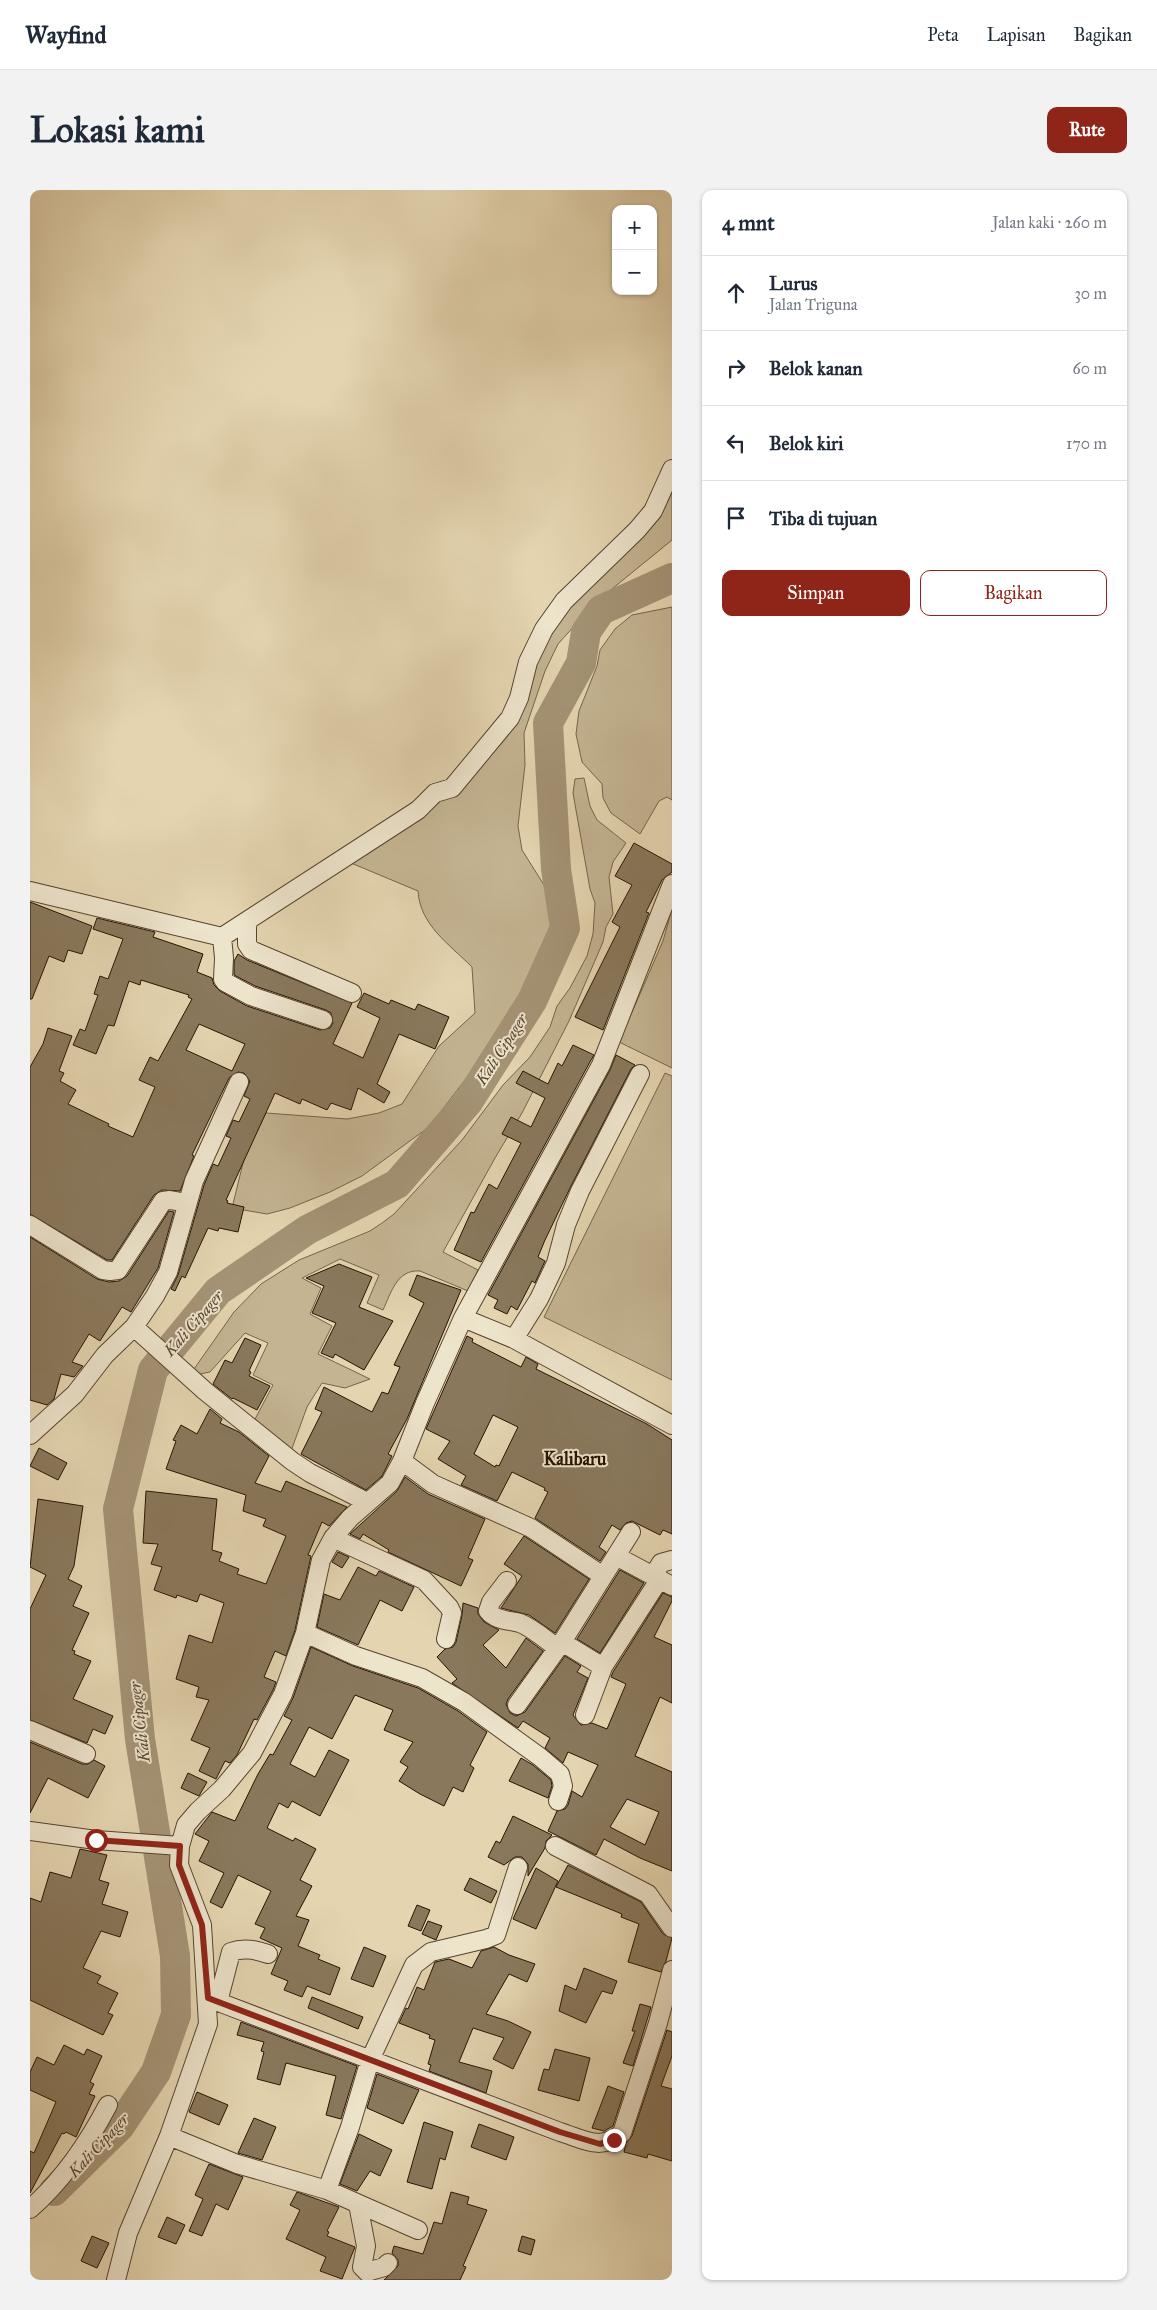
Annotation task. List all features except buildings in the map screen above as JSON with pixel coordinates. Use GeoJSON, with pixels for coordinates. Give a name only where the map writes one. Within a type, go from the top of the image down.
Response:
{"type":"FeatureCollection","features":[{"type":"Feature","properties":{"kind":"street"},"geometry":{"type":"LineString","coordinates":[[30,892],[222,937],[418,810],[441,792],[452,788],[510,718],[519,698],[528,662],[544,629],[564,601],[637,530],[653,511],[672,469]]}},
{"type":"Feature","properties":{"kind":"street"},"geometry":{"type":"LineString","coordinates":[[213,2000],[202,1925],[179,1865],[175,1846],[186,1825],[222,1789],[252,1753],[284,1694],[305,1633],[321,1560],[333,1538],[350,1518],[390,1482],[402,1461],[425,1403],[463,1318],[601,1065],[672,884]]}},
{"type":"Feature","properties":{"kind":"street"},"geometry":{"type":"LineString","coordinates":[[247,921],[247,944],[251,950],[352,993]]}},
{"type":"Feature","properties":{"kind":"street"},"geometry":{"type":"LineString","coordinates":[[222,937],[224,958],[223,980],[225,982],[251,996],[323,1020]]}},
{"type":"Feature","properties":{"kind":"street"},"geometry":{"type":"LineString","coordinates":[[514,1339],[539,1299],[556,1263],[566,1225],[580,1191],[640,1074]]}},
{"type":"Feature","properties":{"kind":"street"},"geometry":{"type":"LineString","coordinates":[[30,1435],[75,1394],[105,1355],[134,1327],[168,1272],[194,1181],[239,1082]]}},
{"type":"Feature","properties":{"kind":"street"},"geometry":{"type":"LineString","coordinates":[[30,1225],[103,1270],[114,1272],[118,1270],[162,1201],[170,1200],[187,1203]]}},
{"type":"Feature","properties":{"kind":"street"},"geometry":{"type":"LineString","coordinates":[[463,1318],[514,1339],[672,1425]]}},
{"type":"Feature","properties":{"kind":"street"},"geometry":{"type":"LineString","coordinates":[[134,1327],[190,1377],[292,1460],[310,1472],[367,1502]]}},
{"type":"Feature","properties":{"kind":"street"},"geometry":{"type":"LineString","coordinates":[[402,1461],[442,1488],[531,1528],[604,1576]]}},
{"type":"Feature","properties":{"kind":"street"},"geometry":{"type":"LineString","coordinates":[[517,1705],[560,1645],[631,1532]]}},
{"type":"Feature","properties":{"kind":"street"},"geometry":{"type":"LineString","coordinates":[[333,1538],[376,1556],[424,1580],[449,1606],[452,1613],[446,1639]]}},
{"type":"Feature","properties":{"kind":"street"},"geometry":{"type":"LineString","coordinates":[[616,1556],[661,1581]]}},
{"type":"Feature","properties":{"kind":"street"},"geometry":{"type":"LineString","coordinates":[[585,1715],[603,1667],[661,1581],[661,1563],[672,1560]]}},
{"type":"Feature","properties":{"kind":"street"},"geometry":{"type":"LineString","coordinates":[[507,1581],[491,1602],[488,1611],[490,1614],[505,1621],[523,1624],[603,1667]]}},
{"type":"Feature","properties":{"kind":"street"},"geometry":{"type":"LineString","coordinates":[[305,1633],[356,1656],[422,1678],[464,1702],[540,1757],[560,1774],[563,1786],[558,1801]]}},
{"type":"Feature","properties":{"kind":"street"},"geometry":{"type":"LineString","coordinates":[[30,1730],[86,1754]]}},
{"type":"Feature","properties":{"kind":"street"},"geometry":{"type":"LineString","coordinates":[[30,1831],[96,1840],[175,1846]]}},
{"type":"Feature","properties":{"kind":"street"},"geometry":{"type":"LineString","coordinates":[[555,1846],[648,1894],[672,1928]]}},
{"type":"Feature","properties":{"kind":"street"},"geometry":{"type":"LineString","coordinates":[[327,2190],[350,2127],[370,2060],[414,1965],[431,1952],[496,1935],[518,1867]]}},
{"type":"Feature","properties":{"kind":"street"},"geometry":{"type":"LineString","coordinates":[[116,2280],[128,2233],[169,2136],[208,2024],[213,2000],[231,1952],[239,1949],[256,1950],[268,1954]]}},
{"type":"Feature","properties":{"kind":"street"},"geometry":{"type":"LineString","coordinates":[[213,2000],[560,2132],[600,2144],[606,2143],[622,2133],[658,2022],[672,1970]]}},
{"type":"Feature","properties":{"kind":"street"},"geometry":{"type":"LineString","coordinates":[[30,2210],[52,2187],[79,2153],[95,2130],[108,2105]]}},
{"type":"Feature","properties":{"kind":"street"},"geometry":{"type":"LineString","coordinates":[[169,2136],[237,2164],[327,2190],[418,2230]]}},
{"type":"Feature","properties":{"kind":"street"},"geometry":{"type":"LineString","coordinates":[[358,2204],[366,2246],[362,2267],[367,2272],[375,2271],[388,2263]]}},
{"type":"Feature","properties":{"kind":"shaded area"},"geometry":{"type":"Polygon","coordinates":[[[672,490],[672,540],[596,602],[558,644],[545,671],[524,733],[525,765],[518,826],[522,850],[544,885],[555,918],[549,946],[529,987],[501,1033],[429,1127],[362,1176],[330,1192],[290,1208],[267,1214],[232,1208],[245,1155],[266,1113],[347,1119],[379,1113],[402,1104],[439,1046],[475,1013],[472,967],[445,942],[430,924],[420,903],[418,891],[351,863],[437,800],[460,788],[561,617],[655,519],[668,501],[672,490]]]}},
{"type":"Feature","properties":{"kind":"shaded area"},"geometry":{"type":"Polygon","coordinates":[[[672,607],[672,800],[667,797],[659,801],[640,834],[611,813],[603,798],[602,784],[582,762],[576,734],[579,711],[597,666],[600,650],[615,629],[632,615],[672,607]]]}},
{"type":"Feature","properties":{"kind":"shaded area"},"geometry":{"type":"Polygon","coordinates":[[[584,778],[590,806],[597,820],[626,843],[613,862],[609,877],[613,914],[606,927],[603,942],[569,1021],[522,1113],[443,1252],[478,1270],[468,1291],[420,1271],[412,1271],[400,1278],[396,1283],[383,1310],[367,1303],[379,1275],[340,1259],[302,1278],[321,1288],[310,1314],[332,1326],[318,1354],[370,1379],[345,1388],[322,1383],[307,1407],[290,1454],[254,1421],[273,1385],[253,1375],[268,1343],[245,1333],[210,1372],[195,1375],[194,1369],[234,1312],[261,1284],[299,1260],[370,1231],[394,1214],[462,1140],[503,1085],[530,1057],[550,1027],[557,1006],[570,988],[587,956],[593,934],[595,903],[590,889],[573,793],[575,779],[584,778]]]}},
{"type":"Feature","properties":{"kind":"shaded area"},"geometry":{"type":"Polygon","coordinates":[[[672,909],[672,1068],[619,1042],[663,941],[672,909]]]}},
{"type":"Feature","properties":{"kind":"shaded area"},"geometry":{"type":"Polygon","coordinates":[[[665,1073],[672,1076],[672,1380],[544,1317],[665,1073]]]}},
{"type":"Feature","properties":{"kind":"waterway","name":"Kali Cipager"},"geometry":{"type":"LineString","coordinates":[[54,2191],[120,2126],[156,2072],[176,2015],[175,1956],[140,1739],[118,1509],[153,1370],[218,1291],[307,1230],[397,1184],[468,1102],[532,1001],[565,928],[556,869],[548,723],[581,663],[586,632],[601,610],[672,578]]}},
{"type":"Feature","properties":{"kind":"district","name":"Kalibaru"},"geometry":{"type":"Point","coordinates":[575,1459]}},
{"type":"Feature","properties":{"kind":"route"},"geometry":{"type":"LineString","coordinates":[[96,1840],[180,1846],[179,1865],[202,1925],[205,1982],[208,1998],[560,2132],[600,2144],[614,2140]]}}]}
